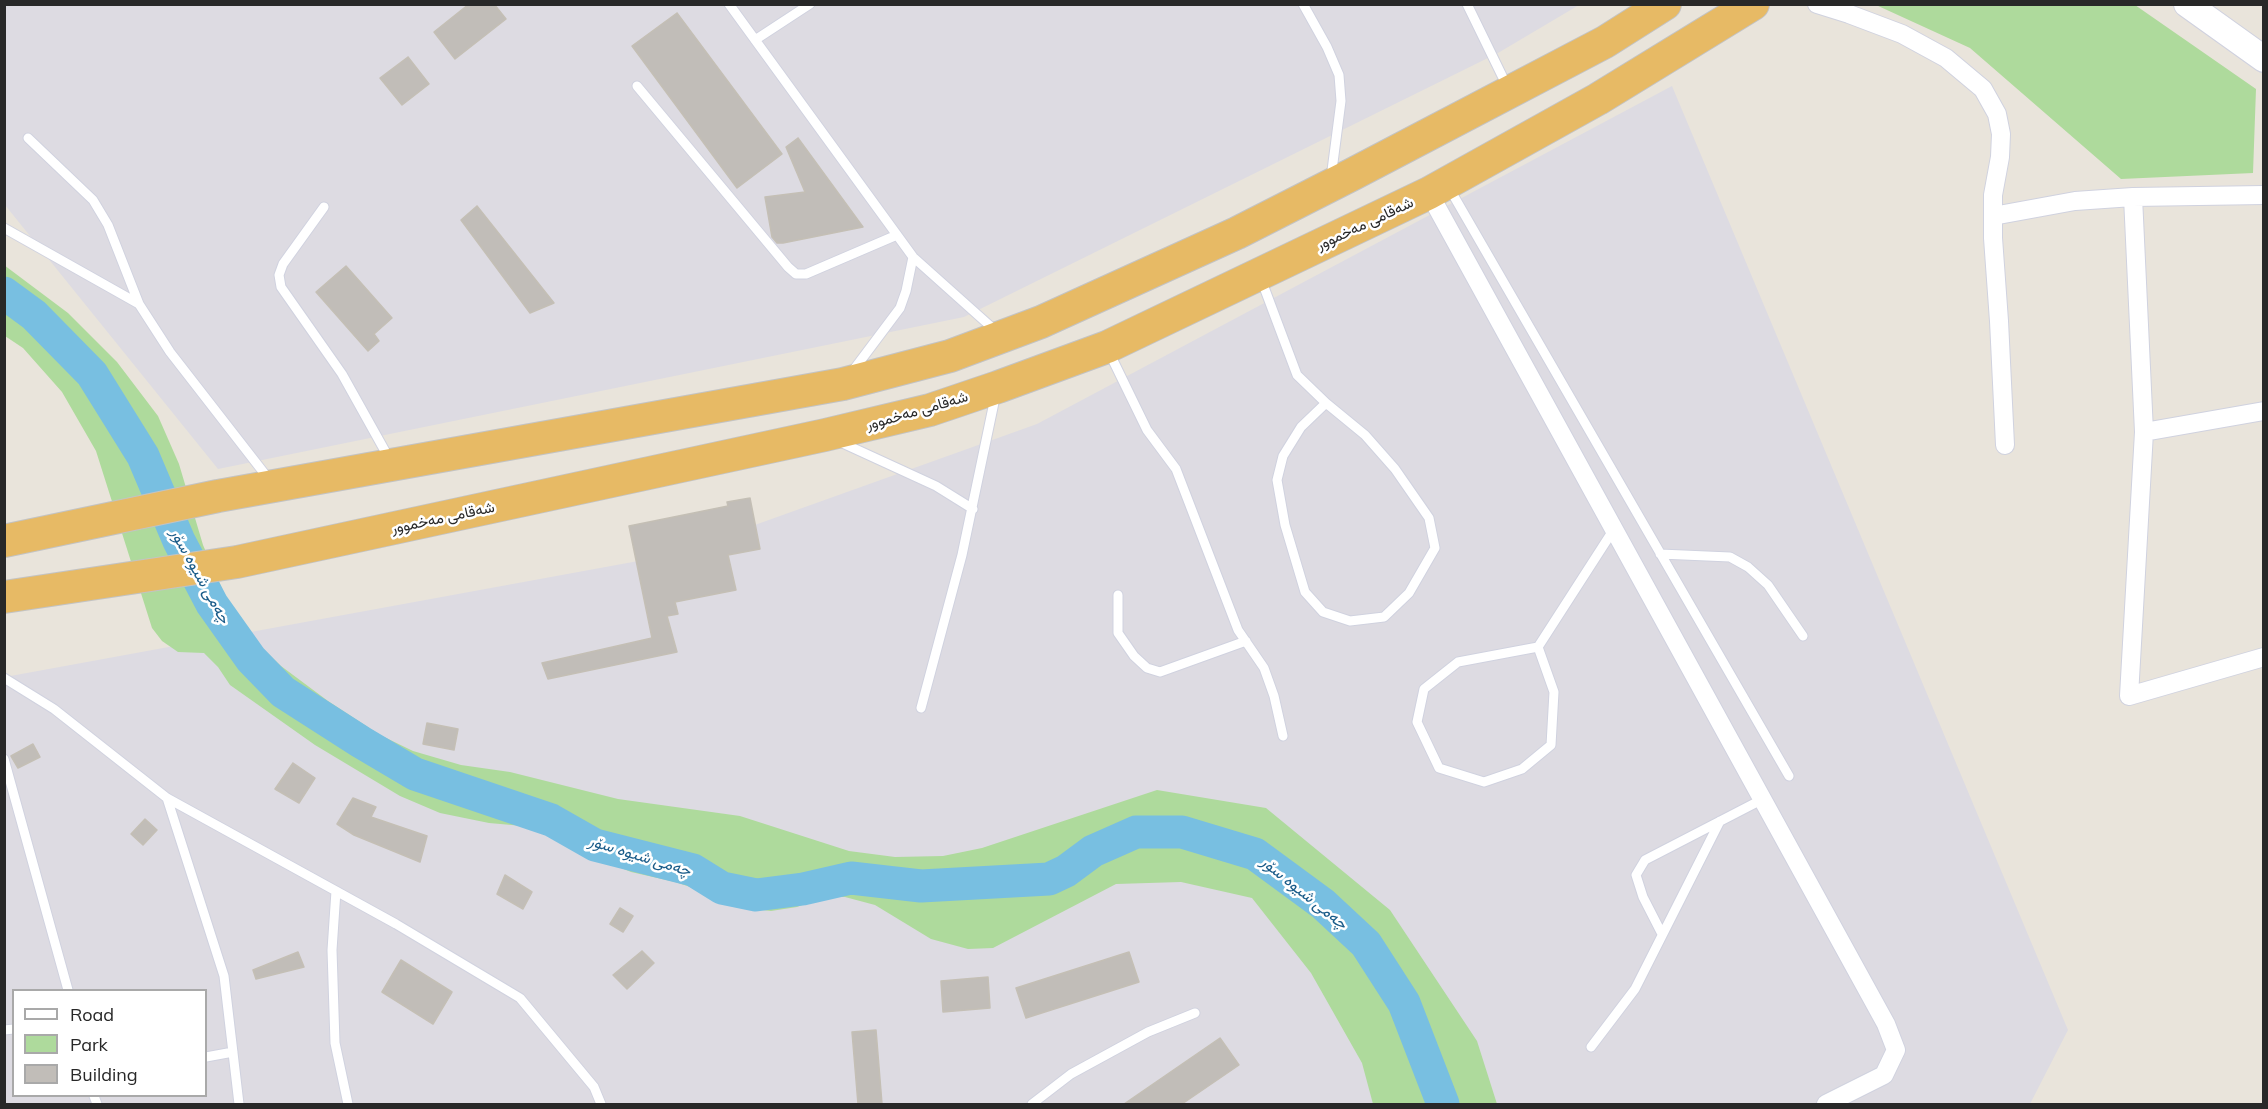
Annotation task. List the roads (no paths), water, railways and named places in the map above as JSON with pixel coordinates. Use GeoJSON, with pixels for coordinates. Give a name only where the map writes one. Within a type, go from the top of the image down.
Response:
{"type":"FeatureCollection","features":[{"type":"Feature","properties":{"kind":"highway"},"geometry":{"type":"LineString","coordinates":[[4,542],[218,496],[843,384],[897,371],[1002,338],[1237,233],[1605,42],[1665,4]]}},
{"type":"Feature","properties":{"kind":"highway","name":"شەقامی مەخموور"},"geometry":{"type":"LineString","coordinates":[[4,597],[237,562],[825,435],[930,410],[998,387],[1107,347],[1438,188],[1598,99],[1753,4]]}},
{"type":"Feature","properties":{"kind":"highway"},"geometry":{"type":"LineString","coordinates":[[1237,233],[1259,274]]}},
{"type":"Feature","properties":{"kind":"main road"},"geometry":{"type":"LineString","coordinates":[[2187,4],[2263,57]]}},
{"type":"Feature","properties":{"kind":"street"},"geometry":{"type":"LineString","coordinates":[[1817,4],[1902,34],[1946,58],[1983,89],[1997,114],[2001,134],[2001,157],[1993,195],[1993,238],[2005,445]]}},
{"type":"Feature","properties":{"kind":"street"},"geometry":{"type":"LineString","coordinates":[[1438,188],[1614,529],[1886,1024],[1896,1050],[1884,1075],[1826,1104]]}},
{"type":"Feature","properties":{"kind":"street"},"geometry":{"type":"LineString","coordinates":[[1993,216],[2075,201],[2133,197],[2264,195]]}},
{"type":"Feature","properties":{"kind":"street"},"geometry":{"type":"LineString","coordinates":[[2133,197],[2144,432],[2129,696],[2264,657]]}},
{"type":"Feature","properties":{"kind":"street"},"geometry":{"type":"LineString","coordinates":[[2144,432],[2264,411]]}},
{"type":"Feature","properties":{"kind":"lane"},"geometry":{"type":"LineString","coordinates":[[729,4],[913,257],[1002,338]]}},
{"type":"Feature","properties":{"kind":"lane"},"geometry":{"type":"LineString","coordinates":[[755,40],[810,4]]}},
{"type":"Feature","properties":{"kind":"lane"},"geometry":{"type":"LineString","coordinates":[[1303,4],[1327,47],[1339,75],[1341,101],[1330,186]]}},
{"type":"Feature","properties":{"kind":"lane"},"geometry":{"type":"LineString","coordinates":[[1467,4],[1509,91]]}},
{"type":"Feature","properties":{"kind":"lane"},"geometry":{"type":"LineString","coordinates":[[637,86],[796,274],[806,273],[897,235]]}},
{"type":"Feature","properties":{"kind":"lane"},"geometry":{"type":"LineString","coordinates":[[28,138],[93,200],[108,225],[139,304],[170,352],[275,486]]}},
{"type":"Feature","properties":{"kind":"lane"},"geometry":{"type":"LineString","coordinates":[[1438,188],[1660,554],[1789,776]]}},
{"type":"Feature","properties":{"kind":"lane"},"geometry":{"type":"LineString","coordinates":[[324,207],[283,264],[279,275],[281,287],[342,374],[393,465]]}},
{"type":"Feature","properties":{"kind":"lane"},"geometry":{"type":"LineString","coordinates":[[4,228],[139,304]]}},
{"type":"Feature","properties":{"kind":"lane"},"geometry":{"type":"LineString","coordinates":[[843,384],[900,308],[913,257]]}},
{"type":"Feature","properties":{"kind":"lane"},"geometry":{"type":"LineString","coordinates":[[1259,274],[1297,375],[1326,403],[1365,435],[1395,469],[1430,518],[1435,548],[1409,593],[1384,617],[1350,621],[1323,612],[1305,592],[1285,525],[1277,480],[1283,456],[1301,427],[1326,403]]}},
{"type":"Feature","properties":{"kind":"lane"},"geometry":{"type":"LineString","coordinates":[[1107,347],[1148,430],[1176,469],[1238,630],[1264,668],[1274,696],[1283,736]]}},
{"type":"Feature","properties":{"kind":"lane"},"geometry":{"type":"LineString","coordinates":[[921,708],[957,577],[998,387]]}},
{"type":"Feature","properties":{"kind":"lane"},"geometry":{"type":"LineString","coordinates":[[825,435],[936,486],[972,509]]}},
{"type":"Feature","properties":{"kind":"lane"},"geometry":{"type":"LineString","coordinates":[[1538,647],[1554,692],[1551,745],[1522,769],[1484,782],[1439,768],[1417,722],[1424,689],[1458,662],[1538,647],[1614,529]]}},
{"type":"Feature","properties":{"kind":"lane"},"geometry":{"type":"LineString","coordinates":[[1660,554],[1730,557],[1748,567],[1768,585],[1803,636]]}},
{"type":"Feature","properties":{"kind":"lane"},"geometry":{"type":"LineString","coordinates":[[1118,595],[1118,633],[1134,656],[1147,668],[1160,672],[1246,641]]}},
{"type":"Feature","properties":{"kind":"lane"},"geometry":{"type":"LineString","coordinates":[[4,678],[54,709],[167,798],[396,924],[520,998],[594,1087],[601,1104]]}},
{"type":"Feature","properties":{"kind":"lane"},"geometry":{"type":"LineString","coordinates":[[4,759],[68,989]]}},
{"type":"Feature","properties":{"kind":"lane"},"geometry":{"type":"LineString","coordinates":[[167,798],[224,976],[239,1104]]}},
{"type":"Feature","properties":{"kind":"lane"},"geometry":{"type":"LineString","coordinates":[[1662,934],[1642,897],[1636,875],[1645,860],[1763,799]]}},
{"type":"Feature","properties":{"kind":"lane"},"geometry":{"type":"LineString","coordinates":[[1591,1047],[1635,989],[1720,821]]}},
{"type":"Feature","properties":{"kind":"lane"},"geometry":{"type":"LineString","coordinates":[[336,891],[332,950],[335,1043],[348,1104]]}},
{"type":"Feature","properties":{"kind":"lane"},"geometry":{"type":"LineString","coordinates":[[1032,1104],[1071,1074],[1148,1032],[1195,1013]]}},
{"type":"Feature","properties":{"kind":"lane"},"geometry":{"type":"LineString","coordinates":[[207,1057],[233,1052]]}},
{"type":"Feature","properties":{"kind":"waterway","name":"چەمی شیوە سۆر"},"geometry":{"type":"LineString","coordinates":[[4,293],[34,315],[92,374],[143,456],[179,541],[212,604],[251,659],[283,692],[415,774],[551,820],[595,845],[693,870],[722,888],[756,895],[803,889],[851,878],[921,886],[1049,879],[1066,871],[1093,851],[1136,832],[1182,832],[1255,854],[1323,904],[1366,944],[1404,1003],[1443,1104]]}}]}
